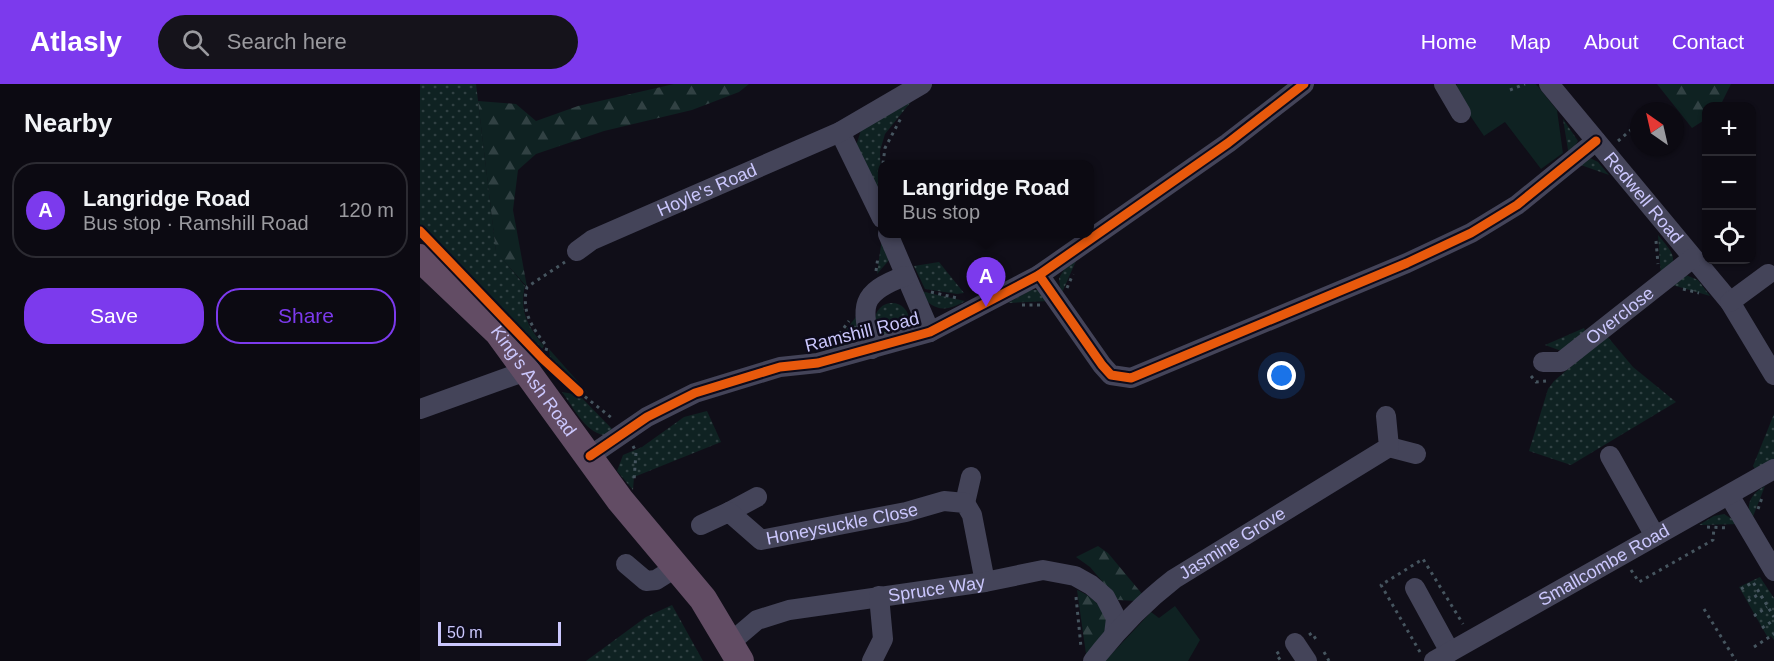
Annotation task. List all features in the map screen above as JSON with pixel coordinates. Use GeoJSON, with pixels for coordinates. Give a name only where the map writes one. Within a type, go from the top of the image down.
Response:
{"type":"FeatureCollection","features":[{"type":"Feature","properties":{"kind":"highway","name":"King's Ash Road"},"geometry":{"type":"LineString","coordinates":[[420,258],[535,365],[590,456],[620,500],[703,599],[735,652]]}},
{"type":"Feature","properties":{"kind":"street","name":"Hoyle's Road"},"geometry":{"type":"LineString","coordinates":[[577,251],[592,240],[840,132],[922,84]]}},
{"type":"Feature","properties":{"kind":"street","name":"Ramshill Road"},"geometry":{"type":"LineString","coordinates":[[1094,237],[1228,144],[1304,84]]}},
{"type":"Feature","properties":{"kind":"street"},"geometry":{"type":"LineString","coordinates":[[1444,84],[1461,113]]}},
{"type":"Feature","properties":{"kind":"street","name":"Redwell Road"},"geometry":{"type":"LineString","coordinates":[[1549,84],[1730,302],[1774,375]]}},
{"type":"Feature","properties":{"kind":"street"},"geometry":{"type":"LineString","coordinates":[[840,132],[878,210]]}},
{"type":"Feature","properties":{"kind":"street"},"geometry":{"type":"LineString","coordinates":[[1039,275],[1102,365],[1111,375],[1131,378],[1407,264],[1471,233],[1526,198],[1596,141]]}},
{"type":"Feature","properties":{"kind":"street","name":"Ramshill Road"},"geometry":{"type":"LineString","coordinates":[[590,456],[647,417],[695,393],[780,367],[818,363],[930,332],[1039,275],[1092,238]]}},
{"type":"Feature","properties":{"kind":"street"},"geometry":{"type":"LineString","coordinates":[[884,241],[907,281],[930,332]]}},
{"type":"Feature","properties":{"kind":"street","name":"Overclose"},"geometry":{"type":"LineString","coordinates":[[1543,362],[1561,362],[1693,258]]}},
{"type":"Feature","properties":{"kind":"street"},"geometry":{"type":"LineString","coordinates":[[1730,302],[1768,274]]}},
{"type":"Feature","properties":{"kind":"street","name":"Ramshill Road"},"geometry":{"type":"LineString","coordinates":[[872,349],[863,315],[864,305],[869,297],[884,284],[907,281]]}},
{"type":"Feature","properties":{"kind":"street"},"geometry":{"type":"LineString","coordinates":[[420,408],[535,365]]}},
{"type":"Feature","properties":{"kind":"street"},"geometry":{"type":"LineString","coordinates":[[1386,416],[1389,447],[1416,454]]}},
{"type":"Feature","properties":{"kind":"street","name":"Jasmine Grove"},"geometry":{"type":"LineString","coordinates":[[1088,656],[1114,635],[1151,597],[1199,562],[1304,501],[1389,447]]}},
{"type":"Feature","properties":{"kind":"street"},"geometry":{"type":"LineString","coordinates":[[1610,456],[1655,536]]}},
{"type":"Feature","properties":{"kind":"street","name":"Smallcombe Road"},"geometry":{"type":"LineString","coordinates":[[1442,656],[1774,469]]}},
{"type":"Feature","properties":{"kind":"street"},"geometry":{"type":"LineString","coordinates":[[971,477],[965,503],[972,515],[985,582]]}},
{"type":"Feature","properties":{"kind":"street"},"geometry":{"type":"LineString","coordinates":[[1729,495],[1774,571]]}},
{"type":"Feature","properties":{"kind":"street"},"geometry":{"type":"LineString","coordinates":[[701,525],[757,497]]}},
{"type":"Feature","properties":{"kind":"street","name":"Honeysuckle Close"},"geometry":{"type":"LineString","coordinates":[[729,512],[761,540],[906,512],[944,501],[965,503]]}},
{"type":"Feature","properties":{"kind":"street"},"geometry":{"type":"LineString","coordinates":[[626,564],[646,581],[656,580],[675,568]]}},
{"type":"Feature","properties":{"kind":"street","name":"Spruce Way"},"geometry":{"type":"LineString","coordinates":[[735,652],[757,620],[789,610],[985,582],[1043,570],[1075,576],[1091,585],[1105,597],[1116,618],[1114,635]]}},
{"type":"Feature","properties":{"kind":"street"},"geometry":{"type":"LineString","coordinates":[[1415,588],[1442,656]]}},
{"type":"Feature","properties":{"kind":"street"},"geometry":{"type":"LineString","coordinates":[[872,661],[883,639],[879,596]]}},
{"type":"Feature","properties":{"kind":"street"},"geometry":{"type":"LineString","coordinates":[[1295,643],[1307,661]]}},
{"type":"Feature","properties":{"kind":"path"},"geometry":{"type":"LineString","coordinates":[[1510,90],[1526,84]]}},
{"type":"Feature","properties":{"kind":"path"},"geometry":{"type":"LineString","coordinates":[[883,160],[890,135],[905,112]]}},
{"type":"Feature","properties":{"kind":"path"},"geometry":{"type":"LineString","coordinates":[[1654,212],[1660,283],[1730,302]]}},
{"type":"Feature","properties":{"kind":"path"},"geometry":{"type":"LineString","coordinates":[[875,276],[884,241]]}},
{"type":"Feature","properties":{"kind":"path"},"geometry":{"type":"LineString","coordinates":[[535,365],[548,346],[530,325],[523,301],[526,287],[559,267],[577,251]]}},
{"type":"Feature","properties":{"kind":"path"},"geometry":{"type":"LineString","coordinates":[[907,281],[982,305]]}},
{"type":"Feature","properties":{"kind":"path"},"geometry":{"type":"LineString","coordinates":[[818,363],[850,319]]}},
{"type":"Feature","properties":{"kind":"path"},"geometry":{"type":"LineString","coordinates":[[1623,556],[1639,582],[1713,540],[1714,527]]}},
{"type":"Feature","properties":{"kind":"path"},"geometry":{"type":"LineString","coordinates":[[1075,576],[1088,656]]}},
{"type":"Feature","properties":{"kind":"path"},"geometry":{"type":"LineString","coordinates":[[1741,589],[1753,582],[1774,618],[1762,628]]}},
{"type":"Feature","properties":{"kind":"path"},"geometry":{"type":"LineString","coordinates":[[1748,601],[1760,594]]}},
{"type":"Feature","properties":{"kind":"path"},"geometry":{"type":"LineString","coordinates":[[1754,616],[1768,607]]}},
{"type":"Feature","properties":{"kind":"path"},"geometry":{"type":"LineString","coordinates":[[1704,609],[1736,661]]}},
{"type":"Feature","properties":{"kind":"path"},"geometry":{"type":"LineString","coordinates":[[1754,648],[1774,634]]}},
{"type":"Feature","properties":{"kind":"green space"},"geometry":{"type":"Polygon","coordinates":[[[420,84],[476,84],[496,251],[525,286],[523,303],[526,318],[544,346],[535,360],[452,258],[420,226],[420,84]]]}},
{"type":"Feature","properties":{"kind":"green space"},"geometry":{"type":"Polygon","coordinates":[[[674,84],[749,84],[739,92],[692,110],[604,131],[536,154],[518,170],[513,210],[527,287],[496,252],[478,101],[516,104],[536,121],[578,106],[674,84]]]}},
{"type":"Feature","properties":{"kind":"green space"},"geometry":{"type":"Polygon","coordinates":[[[1457,84],[1536,84],[1557,110],[1563,153],[1541,169],[1505,122],[1484,136],[1456,95],[1457,84]]]}},
{"type":"Feature","properties":{"kind":"green space"},"geometry":{"type":"Polygon","coordinates":[[[1657,84],[1731,84],[1722,102],[1702,102],[1702,122],[1692,128],[1684,118],[1684,102],[1671,102],[1657,84]]]}},
{"type":"Feature","properties":{"kind":"green space"},"geometry":{"type":"Polygon","coordinates":[[[918,93],[885,134],[880,151],[880,160],[878,160],[878,195],[856,146],[861,130],[918,93]]]}},
{"type":"Feature","properties":{"kind":"green space"},"geometry":{"type":"Polygon","coordinates":[[[1563,119],[1578,141],[1569,156],[1563,119]]]}},
{"type":"Feature","properties":{"kind":"green space"},"geometry":{"type":"Polygon","coordinates":[[[1590,158],[1598,162],[1609,175],[1578,164],[1590,158]]]}},
{"type":"Feature","properties":{"kind":"green space"},"geometry":{"type":"Polygon","coordinates":[[[1658,235],[1673,256],[1671,265],[1661,276],[1658,235]]]}},
{"type":"Feature","properties":{"kind":"green space"},"geometry":{"type":"Polygon","coordinates":[[[882,238],[890,259],[877,274],[882,238]]]}},
{"type":"Feature","properties":{"kind":"green space"},"geometry":{"type":"Polygon","coordinates":[[[1076,261],[1061,295],[1059,278],[1065,268],[1076,261]]]}},
{"type":"Feature","properties":{"kind":"green space"},"geometry":{"type":"Polygon","coordinates":[[[939,262],[964,293],[925,289],[914,266],[939,262]]]}},
{"type":"Feature","properties":{"kind":"green space"},"geometry":{"type":"Polygon","coordinates":[[[1686,275],[1698,280],[1710,296],[1669,284],[1686,275]]]}},
{"type":"Feature","properties":{"kind":"green space"},"geometry":{"type":"Polygon","coordinates":[[[1031,290],[1038,290],[1050,301],[1008,303],[1031,290]]]}},
{"type":"Feature","properties":{"kind":"green space"},"geometry":{"type":"Polygon","coordinates":[[[920,291],[965,301],[951,307],[939,308],[929,303],[920,291]]]}},
{"type":"Feature","properties":{"kind":"green space"},"geometry":{"type":"Polygon","coordinates":[[[892,303],[904,308],[909,320],[904,332],[892,337],[880,332],[875,320],[880,308],[892,303]]]}},
{"type":"Feature","properties":{"kind":"green space"},"geometry":{"type":"Polygon","coordinates":[[[859,313],[860,339],[828,353],[859,313]]]}},
{"type":"Feature","properties":{"kind":"green space"},"geometry":{"type":"Polygon","coordinates":[[[1584,328],[1586,333],[1564,352],[1545,345],[1584,328]]]}},
{"type":"Feature","properties":{"kind":"green space"},"geometry":{"type":"Polygon","coordinates":[[[1607,336],[1633,367],[1676,402],[1571,465],[1529,451],[1548,389],[1554,381],[1607,336]]]}},
{"type":"Feature","properties":{"kind":"green space"},"geometry":{"type":"Polygon","coordinates":[[[549,349],[588,393],[550,358],[549,349]]]}},
{"type":"Feature","properties":{"kind":"green space"},"geometry":{"type":"Polygon","coordinates":[[[562,392],[579,395],[617,434],[599,434],[591,430],[562,392]]]}},
{"type":"Feature","properties":{"kind":"green space"},"geometry":{"type":"Polygon","coordinates":[[[707,411],[721,442],[634,477],[633,490],[617,471],[623,455],[642,447],[684,417],[707,411]]]}},
{"type":"Feature","properties":{"kind":"green space"},"geometry":{"type":"Polygon","coordinates":[[[1774,414],[1774,459],[1755,469],[1753,466],[1774,414]]]}},
{"type":"Feature","properties":{"kind":"green space"},"geometry":{"type":"Polygon","coordinates":[[[1765,486],[1752,519],[1749,504],[1756,492],[1765,486]]]}},
{"type":"Feature","properties":{"kind":"green space"},"geometry":{"type":"Polygon","coordinates":[[[1724,514],[1740,524],[1699,525],[1714,516],[1724,514]]]}},
{"type":"Feature","properties":{"kind":"green space"},"geometry":{"type":"Polygon","coordinates":[[[1098,546],[1108,553],[1143,595],[1136,601],[1118,600],[1090,567],[1076,557],[1098,546]]]}},
{"type":"Feature","properties":{"kind":"green space"},"geometry":{"type":"Polygon","coordinates":[[[1760,577],[1774,598],[1774,640],[1771,636],[1768,638],[1739,587],[1760,577]]]}},
{"type":"Feature","properties":{"kind":"green space"},"geometry":{"type":"Polygon","coordinates":[[[1077,590],[1098,605],[1109,621],[1110,627],[1087,661],[1077,590]]]}},
{"type":"Feature","properties":{"kind":"green space"},"geometry":{"type":"Polygon","coordinates":[[[672,605],[703,661],[586,661],[646,617],[672,605]]]}},
{"type":"Feature","properties":{"kind":"green space"},"geometry":{"type":"Polygon","coordinates":[[[1175,606],[1200,640],[1188,661],[1105,661],[1151,612],[1159,618],[1175,606]]]}},
{"type":"Feature","properties":{"kind":"cycle path"},"geometry":{"type":"LineString","coordinates":[[1094,237],[1228,143],[1304,84]]}},
{"type":"Feature","properties":{"kind":"cycle path"},"geometry":{"type":"LineString","coordinates":[[1039,275],[1102,365],[1111,375],[1131,378],[1407,263],[1471,233],[1517,205],[1596,141]]}},
{"type":"Feature","properties":{"kind":"cycle path"},"geometry":{"type":"LineString","coordinates":[[420,231],[543,359],[579,392]]}},
{"type":"Feature","properties":{"kind":"cycle path"},"geometry":{"type":"LineString","coordinates":[[590,456],[647,417],[695,393],[780,367],[818,363],[930,332],[1039,275],[1092,238]]}},
{"type":"Feature","properties":{"kind":"place","name":"Langridge Road"},"geometry":{"type":"Point","coordinates":[986,307]}}]}
